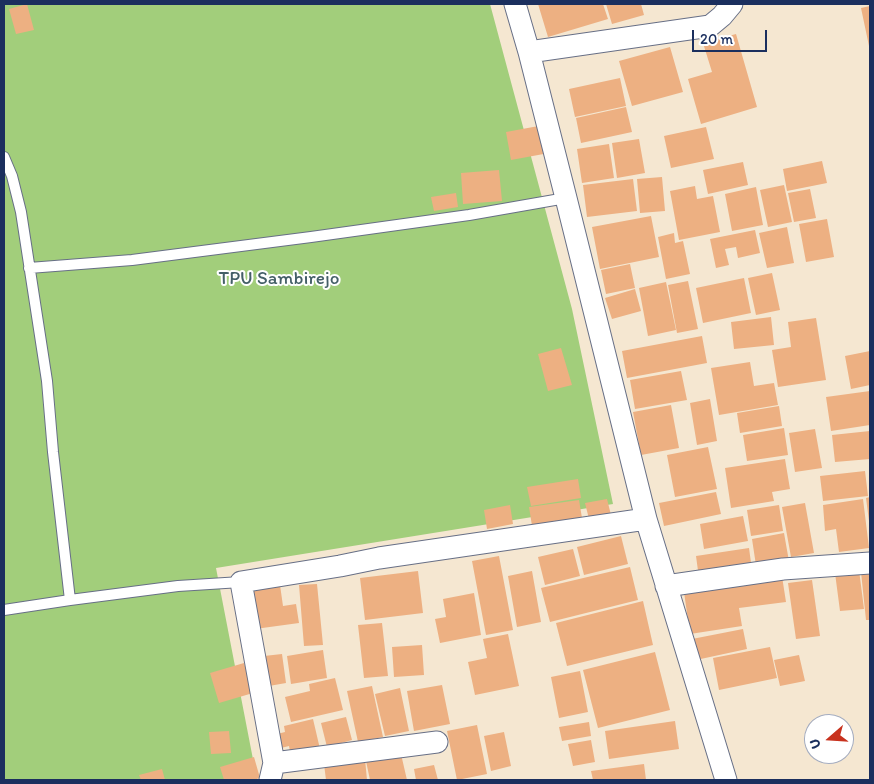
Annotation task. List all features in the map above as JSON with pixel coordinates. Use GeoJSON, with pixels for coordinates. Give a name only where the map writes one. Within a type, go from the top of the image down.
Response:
{"type":"FeatureCollection","features":[{"type":"Feature","properties":{"kind":"street"},"geometry":{"type":"LineString","coordinates":[[516,4],[646,519],[726,780]]}},
{"type":"Feature","properties":{"kind":"street"},"geometry":{"type":"LineString","coordinates":[[529,52],[710,26],[732,4]]}},
{"type":"Feature","properties":{"kind":"street"},"geometry":{"type":"LineString","coordinates":[[437,742],[272,772],[241,582],[379,558],[646,519]]}},
{"type":"Feature","properties":{"kind":"street"},"geometry":{"type":"LineString","coordinates":[[666,586],[783,569],[870,562]]}},
{"type":"Feature","properties":{"kind":"lane"},"geometry":{"type":"LineString","coordinates":[[4,157],[12,176],[22,212],[47,381],[70,600]]}},
{"type":"Feature","properties":{"kind":"lane"},"geometry":{"type":"LineString","coordinates":[[29,268],[132,260],[440,219],[566,198]]}},
{"type":"Feature","properties":{"kind":"lane"},"geometry":{"type":"LineString","coordinates":[[4,610],[178,586],[241,582]]}},
{"type":"Feature","properties":{"kind":"green space","name":"TPU Sambirejo"},"geometry":{"type":"Polygon","coordinates":[[[4,4],[490,4],[572,309],[613,504],[216,568],[257,780],[4,780],[4,4]]]}},
{"type":"Feature","properties":{"kind":"building"},"geometry":{"type":"Polygon","coordinates":[[[27,4],[34,30],[16,34],[9,9],[27,4]]]}},
{"type":"Feature","properties":{"kind":"building"},"geometry":{"type":"Polygon","coordinates":[[[538,4],[603,4],[608,19],[548,37],[538,4]]]}},
{"type":"Feature","properties":{"kind":"building"},"geometry":{"type":"Polygon","coordinates":[[[606,4],[641,4],[644,15],[612,24],[606,4]]]}},
{"type":"Feature","properties":{"kind":"building"},"geometry":{"type":"Polygon","coordinates":[[[870,6],[870,46],[869,46],[861,8],[870,6]]]}},
{"type":"Feature","properties":{"kind":"building"},"geometry":{"type":"Polygon","coordinates":[[[736,34],[757,107],[701,124],[688,79],[712,72],[703,43],[736,34]]]}},
{"type":"Feature","properties":{"kind":"building"},"geometry":{"type":"Polygon","coordinates":[[[670,47],[683,92],[632,106],[619,61],[670,47]]]}},
{"type":"Feature","properties":{"kind":"building"},"geometry":{"type":"Polygon","coordinates":[[[620,78],[626,106],[575,117],[569,89],[620,78]]]}},
{"type":"Feature","properties":{"kind":"building"},"geometry":{"type":"Polygon","coordinates":[[[626,107],[632,132],[581,143],[576,118],[626,107]]]}},
{"type":"Feature","properties":{"kind":"building"},"geometry":{"type":"Polygon","coordinates":[[[544,125],[549,153],[511,160],[506,132],[544,125]]]}},
{"type":"Feature","properties":{"kind":"building"},"geometry":{"type":"Polygon","coordinates":[[[706,127],[714,159],[671,168],[664,136],[706,127]]]}},
{"type":"Feature","properties":{"kind":"building"},"geometry":{"type":"Polygon","coordinates":[[[639,139],[645,173],[617,178],[612,143],[639,139]]]}},
{"type":"Feature","properties":{"kind":"building"},"geometry":{"type":"Polygon","coordinates":[[[609,144],[614,178],[582,183],[577,149],[609,144]]]}},
{"type":"Feature","properties":{"kind":"building"},"geometry":{"type":"Polygon","coordinates":[[[822,161],[827,183],[787,191],[783,169],[822,161]]]}},
{"type":"Feature","properties":{"kind":"building"},"geometry":{"type":"Polygon","coordinates":[[[743,162],[748,185],[708,194],[703,170],[743,162]]]}},
{"type":"Feature","properties":{"kind":"building"},"geometry":{"type":"Polygon","coordinates":[[[499,170],[502,201],[463,204],[461,173],[499,170]]]}},
{"type":"Feature","properties":{"kind":"building"},"geometry":{"type":"Polygon","coordinates":[[[662,177],[665,211],[640,213],[637,179],[662,177]]]}},
{"type":"Feature","properties":{"kind":"building"},"geometry":{"type":"Polygon","coordinates":[[[633,179],[637,211],[587,217],[583,185],[633,179]]]}},
{"type":"Feature","properties":{"kind":"building"},"geometry":{"type":"Polygon","coordinates":[[[784,185],[792,222],[768,227],[760,190],[784,185]]]}},
{"type":"Feature","properties":{"kind":"building"},"geometry":{"type":"Polygon","coordinates":[[[695,186],[697,199],[713,196],[720,232],[679,240],[670,191],[695,186]]]}},
{"type":"Feature","properties":{"kind":"building"},"geometry":{"type":"Polygon","coordinates":[[[756,187],[763,225],[732,231],[725,194],[756,187]]]}},
{"type":"Feature","properties":{"kind":"building"},"geometry":{"type":"Polygon","coordinates":[[[810,189],[816,218],[794,222],[788,193],[810,189]]]}},
{"type":"Feature","properties":{"kind":"building"},"geometry":{"type":"Polygon","coordinates":[[[456,193],[458,207],[434,211],[431,197],[456,193]]]}},
{"type":"Feature","properties":{"kind":"building"},"geometry":{"type":"Polygon","coordinates":[[[651,216],[659,257],[600,269],[592,227],[651,216]]]}},
{"type":"Feature","properties":{"kind":"building"},"geometry":{"type":"Polygon","coordinates":[[[827,219],[834,257],[806,262],[799,224],[827,219]]]}},
{"type":"Feature","properties":{"kind":"building"},"geometry":{"type":"Polygon","coordinates":[[[787,227],[794,263],[767,268],[759,233],[787,227]]]}},
{"type":"Feature","properties":{"kind":"building"},"geometry":{"type":"Polygon","coordinates":[[[755,230],[760,253],[738,258],[736,247],[725,249],[729,265],[716,268],[710,239],[755,230]]]}},
{"type":"Feature","properties":{"kind":"building"},"geometry":{"type":"Polygon","coordinates":[[[674,233],[675,243],[683,241],[690,274],[666,279],[658,237],[674,233]]]}},
{"type":"Feature","properties":{"kind":"building"},"geometry":{"type":"Polygon","coordinates":[[[630,264],[635,288],[606,294],[601,270],[630,264]]]}},
{"type":"Feature","properties":{"kind":"building"},"geometry":{"type":"Polygon","coordinates":[[[772,273],[780,310],[756,315],[748,278],[772,273]]]}},
{"type":"Feature","properties":{"kind":"building"},"geometry":{"type":"Polygon","coordinates":[[[744,278],[751,313],[703,323],[696,288],[744,278]]]}},
{"type":"Feature","properties":{"kind":"building"},"geometry":{"type":"Polygon","coordinates":[[[688,281],[698,329],[677,333],[668,285],[688,281]]]}},
{"type":"Feature","properties":{"kind":"building"},"geometry":{"type":"Polygon","coordinates":[[[666,282],[676,330],[648,336],[639,288],[666,282]]]}},
{"type":"Feature","properties":{"kind":"building"},"geometry":{"type":"Polygon","coordinates":[[[635,289],[641,311],[612,319],[605,298],[635,289]]]}},
{"type":"Feature","properties":{"kind":"building"},"geometry":{"type":"Polygon","coordinates":[[[771,317],[774,345],[734,349],[731,322],[771,317]]]}},
{"type":"Feature","properties":{"kind":"building"},"geometry":{"type":"Polygon","coordinates":[[[816,318],[826,380],[778,387],[772,350],[791,347],[788,322],[816,318]]]}},
{"type":"Feature","properties":{"kind":"building"},"geometry":{"type":"Polygon","coordinates":[[[702,336],[707,363],[627,378],[622,351],[702,336]]]}},
{"type":"Feature","properties":{"kind":"building"},"geometry":{"type":"Polygon","coordinates":[[[561,348],[572,385],[548,391],[538,354],[561,348]]]}},
{"type":"Feature","properties":{"kind":"building"},"geometry":{"type":"Polygon","coordinates":[[[870,351],[870,385],[851,389],[845,356],[870,351]]]}},
{"type":"Feature","properties":{"kind":"building"},"geometry":{"type":"Polygon","coordinates":[[[750,362],[754,386],[774,383],[778,405],[719,415],[711,368],[750,362]]]}},
{"type":"Feature","properties":{"kind":"building"},"geometry":{"type":"Polygon","coordinates":[[[681,371],[687,400],[635,409],[630,380],[681,371]]]}},
{"type":"Feature","properties":{"kind":"building"},"geometry":{"type":"Polygon","coordinates":[[[870,391],[870,425],[831,431],[826,397],[870,391]]]}},
{"type":"Feature","properties":{"kind":"building"},"geometry":{"type":"Polygon","coordinates":[[[710,399],[717,441],[697,445],[690,403],[710,399]]]}},
{"type":"Feature","properties":{"kind":"building"},"geometry":{"type":"Polygon","coordinates":[[[671,405],[679,448],[641,455],[633,412],[671,405]]]}},
{"type":"Feature","properties":{"kind":"building"},"geometry":{"type":"Polygon","coordinates":[[[779,406],[782,426],[740,433],[737,413],[779,406]]]}},
{"type":"Feature","properties":{"kind":"building"},"geometry":{"type":"Polygon","coordinates":[[[784,428],[788,455],[747,461],[743,435],[784,428]]]}},
{"type":"Feature","properties":{"kind":"building"},"geometry":{"type":"Polygon","coordinates":[[[815,429],[822,468],[795,472],[789,433],[815,429]]]}},
{"type":"Feature","properties":{"kind":"building"},"geometry":{"type":"Polygon","coordinates":[[[870,431],[870,459],[835,462],[832,435],[870,431]]]}},
{"type":"Feature","properties":{"kind":"building"},"geometry":{"type":"Polygon","coordinates":[[[708,447],[717,489],[675,497],[667,455],[708,447]]]}},
{"type":"Feature","properties":{"kind":"building"},"geometry":{"type":"Polygon","coordinates":[[[785,459],[790,489],[772,492],[774,501],[731,508],[725,468],[785,459]]]}},
{"type":"Feature","properties":{"kind":"building"},"geometry":{"type":"Polygon","coordinates":[[[865,471],[868,496],[823,501],[820,476],[865,471]]]}},
{"type":"Feature","properties":{"kind":"building"},"geometry":{"type":"Polygon","coordinates":[[[578,479],[581,498],[531,506],[527,487],[578,479]]]}},
{"type":"Feature","properties":{"kind":"building"},"geometry":{"type":"Polygon","coordinates":[[[716,492],[721,514],[664,526],[659,503],[716,492]]]}},
{"type":"Feature","properties":{"kind":"building"},"geometry":{"type":"Polygon","coordinates":[[[870,497],[870,521],[869,521],[866,498],[870,497]]]}},
{"type":"Feature","properties":{"kind":"building"},"geometry":{"type":"Polygon","coordinates":[[[607,499],[611,515],[589,519],[585,503],[607,499]]]}},
{"type":"Feature","properties":{"kind":"building"},"geometry":{"type":"Polygon","coordinates":[[[863,499],[869,548],[839,552],[836,529],[825,531],[823,505],[863,499]]]}},
{"type":"Feature","properties":{"kind":"building"},"geometry":{"type":"Polygon","coordinates":[[[579,500],[583,524],[533,532],[529,507],[579,500]]]}},
{"type":"Feature","properties":{"kind":"building"},"geometry":{"type":"Polygon","coordinates":[[[805,503],[814,553],[791,557],[782,507],[805,503]]]}},
{"type":"Feature","properties":{"kind":"building"},"geometry":{"type":"Polygon","coordinates":[[[510,505],[513,524],[487,529],[484,510],[510,505]]]}},
{"type":"Feature","properties":{"kind":"building"},"geometry":{"type":"Polygon","coordinates":[[[779,505],[783,531],[751,536],[747,510],[779,505]]]}},
{"type":"Feature","properties":{"kind":"building"},"geometry":{"type":"Polygon","coordinates":[[[743,516],[748,541],[704,549],[700,524],[743,516]]]}},
{"type":"Feature","properties":{"kind":"building"},"geometry":{"type":"Polygon","coordinates":[[[784,533],[790,567],[757,572],[752,539],[784,533]]]}},
{"type":"Feature","properties":{"kind":"building"},"geometry":{"type":"Polygon","coordinates":[[[621,536],[628,564],[584,575],[577,547],[621,536]]]}},
{"type":"Feature","properties":{"kind":"building"},"geometry":{"type":"Polygon","coordinates":[[[749,548],[752,570],[699,578],[696,556],[749,548]]]}},
{"type":"Feature","properties":{"kind":"building"},"geometry":{"type":"Polygon","coordinates":[[[573,549],[580,576],[545,585],[538,557],[573,549]]]}},
{"type":"Feature","properties":{"kind":"building"},"geometry":{"type":"Polygon","coordinates":[[[499,556],[513,630],[486,635],[472,561],[499,556]]]}},
{"type":"Feature","properties":{"kind":"building"},"geometry":{"type":"Polygon","coordinates":[[[630,567],[638,600],[550,622],[541,588],[630,567]]]}},
{"type":"Feature","properties":{"kind":"building"},"geometry":{"type":"Polygon","coordinates":[[[781,570],[786,602],[739,608],[742,626],[690,634],[683,585],[781,570]]]}},
{"type":"Feature","properties":{"kind":"building"},"geometry":{"type":"Polygon","coordinates":[[[859,570],[864,609],[840,611],[835,573],[859,570]]]}},
{"type":"Feature","properties":{"kind":"building"},"geometry":{"type":"Polygon","coordinates":[[[418,571],[423,613],[365,620],[360,578],[418,571]]]}},
{"type":"Feature","properties":{"kind":"building"},"geometry":{"type":"Polygon","coordinates":[[[532,571],[541,622],[517,627],[508,576],[532,571]]]}},
{"type":"Feature","properties":{"kind":"building"},"geometry":{"type":"Polygon","coordinates":[[[870,571],[870,620],[866,620],[861,572],[870,571]]]}},
{"type":"Feature","properties":{"kind":"building"},"geometry":{"type":"Polygon","coordinates":[[[812,580],[820,636],[796,639],[788,583],[812,580]]]}},
{"type":"Feature","properties":{"kind":"building"},"geometry":{"type":"Polygon","coordinates":[[[317,584],[323,645],[304,646],[299,585],[317,584]]]}},
{"type":"Feature","properties":{"kind":"building"},"geometry":{"type":"Polygon","coordinates":[[[280,585],[283,606],[296,604],[299,623],[255,629],[250,590],[280,585]]]}},
{"type":"Feature","properties":{"kind":"building"},"geometry":{"type":"Polygon","coordinates":[[[474,593],[481,635],[440,643],[435,619],[446,617],[443,599],[474,593]]]}},
{"type":"Feature","properties":{"kind":"building"},"geometry":{"type":"Polygon","coordinates":[[[643,601],[653,645],[567,666],[556,623],[643,601]]]}},
{"type":"Feature","properties":{"kind":"building"},"geometry":{"type":"Polygon","coordinates":[[[382,623],[388,676],[364,678],[358,625],[382,623]]]}},
{"type":"Feature","properties":{"kind":"building"},"geometry":{"type":"Polygon","coordinates":[[[743,629],[747,649],[696,660],[692,639],[743,629]]]}},
{"type":"Feature","properties":{"kind":"building"},"geometry":{"type":"Polygon","coordinates":[[[508,634],[519,686],[475,695],[468,662],[487,658],[483,639],[508,634]]]}},
{"type":"Feature","properties":{"kind":"building"},"geometry":{"type":"Polygon","coordinates":[[[422,645],[424,675],[394,677],[392,647],[422,645]]]}},
{"type":"Feature","properties":{"kind":"building"},"geometry":{"type":"Polygon","coordinates":[[[770,647],[777,678],[719,690],[713,658],[770,647]]]}},
{"type":"Feature","properties":{"kind":"building"},"geometry":{"type":"Polygon","coordinates":[[[323,650],[327,678],[291,684],[287,656],[323,650]]]}},
{"type":"Feature","properties":{"kind":"building"},"geometry":{"type":"Polygon","coordinates":[[[655,652],[670,710],[598,728],[583,670],[655,652]]]}},
{"type":"Feature","properties":{"kind":"building"},"geometry":{"type":"Polygon","coordinates":[[[282,654],[286,683],[269,686],[264,656],[282,654]]]}},
{"type":"Feature","properties":{"kind":"building"},"geometry":{"type":"Polygon","coordinates":[[[799,655],[805,681],[780,686],[774,660],[799,655]]]}},
{"type":"Feature","properties":{"kind":"building"},"geometry":{"type":"Polygon","coordinates":[[[244,663],[253,693],[219,703],[210,673],[244,663]]]}},
{"type":"Feature","properties":{"kind":"building"},"geometry":{"type":"Polygon","coordinates":[[[580,671],[588,712],[559,718],[551,677],[580,671]]]}},
{"type":"Feature","properties":{"kind":"building"},"geometry":{"type":"Polygon","coordinates":[[[335,678],[343,710],[291,722],[285,697],[310,691],[309,684],[335,678]]]}},
{"type":"Feature","properties":{"kind":"building"},"geometry":{"type":"Polygon","coordinates":[[[442,685],[450,724],[414,731],[407,691],[442,685]]]}},
{"type":"Feature","properties":{"kind":"building"},"geometry":{"type":"Polygon","coordinates":[[[372,686],[383,737],[358,742],[347,691],[372,686]]]}},
{"type":"Feature","properties":{"kind":"building"},"geometry":{"type":"Polygon","coordinates":[[[400,688],[409,731],[385,736],[375,694],[400,688]]]}},
{"type":"Feature","properties":{"kind":"building"},"geometry":{"type":"Polygon","coordinates":[[[346,717],[352,740],[327,747],[321,723],[346,717]]]}},
{"type":"Feature","properties":{"kind":"building"},"geometry":{"type":"Polygon","coordinates":[[[313,719],[320,749],[291,756],[289,746],[281,748],[277,734],[285,732],[284,726],[313,719]]]}},
{"type":"Feature","properties":{"kind":"building"},"geometry":{"type":"Polygon","coordinates":[[[675,721],[679,749],[609,759],[605,731],[675,721]]]}},
{"type":"Feature","properties":{"kind":"building"},"geometry":{"type":"Polygon","coordinates":[[[589,722],[591,736],[562,741],[559,727],[589,722]]]}},
{"type":"Feature","properties":{"kind":"building"},"geometry":{"type":"Polygon","coordinates":[[[477,725],[487,774],[457,780],[447,731],[477,725]]]}},
{"type":"Feature","properties":{"kind":"building"},"geometry":{"type":"Polygon","coordinates":[[[229,731],[231,753],[211,754],[209,732],[229,731]]]}},
{"type":"Feature","properties":{"kind":"building"},"geometry":{"type":"Polygon","coordinates":[[[504,732],[511,766],[491,771],[484,736],[504,732]]]}},
{"type":"Feature","properties":{"kind":"building"},"geometry":{"type":"Polygon","coordinates":[[[591,740],[595,762],[573,766],[568,744],[591,740]]]}},
{"type":"Feature","properties":{"kind":"building"},"geometry":{"type":"Polygon","coordinates":[[[401,754],[407,780],[370,780],[366,761],[401,754]]]}},
{"type":"Feature","properties":{"kind":"building"},"geometry":{"type":"Polygon","coordinates":[[[254,757],[260,778],[253,780],[224,780],[220,767],[254,757]]]}},
{"type":"Feature","properties":{"kind":"building"},"geometry":{"type":"Polygon","coordinates":[[[365,759],[367,780],[326,780],[324,764],[365,759]]]}},
{"type":"Feature","properties":{"kind":"building"},"geometry":{"type":"Polygon","coordinates":[[[644,764],[646,780],[593,780],[591,771],[644,764]]]}},
{"type":"Feature","properties":{"kind":"building"},"geometry":{"type":"Polygon","coordinates":[[[434,765],[438,780],[416,780],[414,769],[434,765]]]}},
{"type":"Feature","properties":{"kind":"building"},"geometry":{"type":"Polygon","coordinates":[[[162,769],[165,780],[141,780],[139,775],[162,769]]]}}]}
